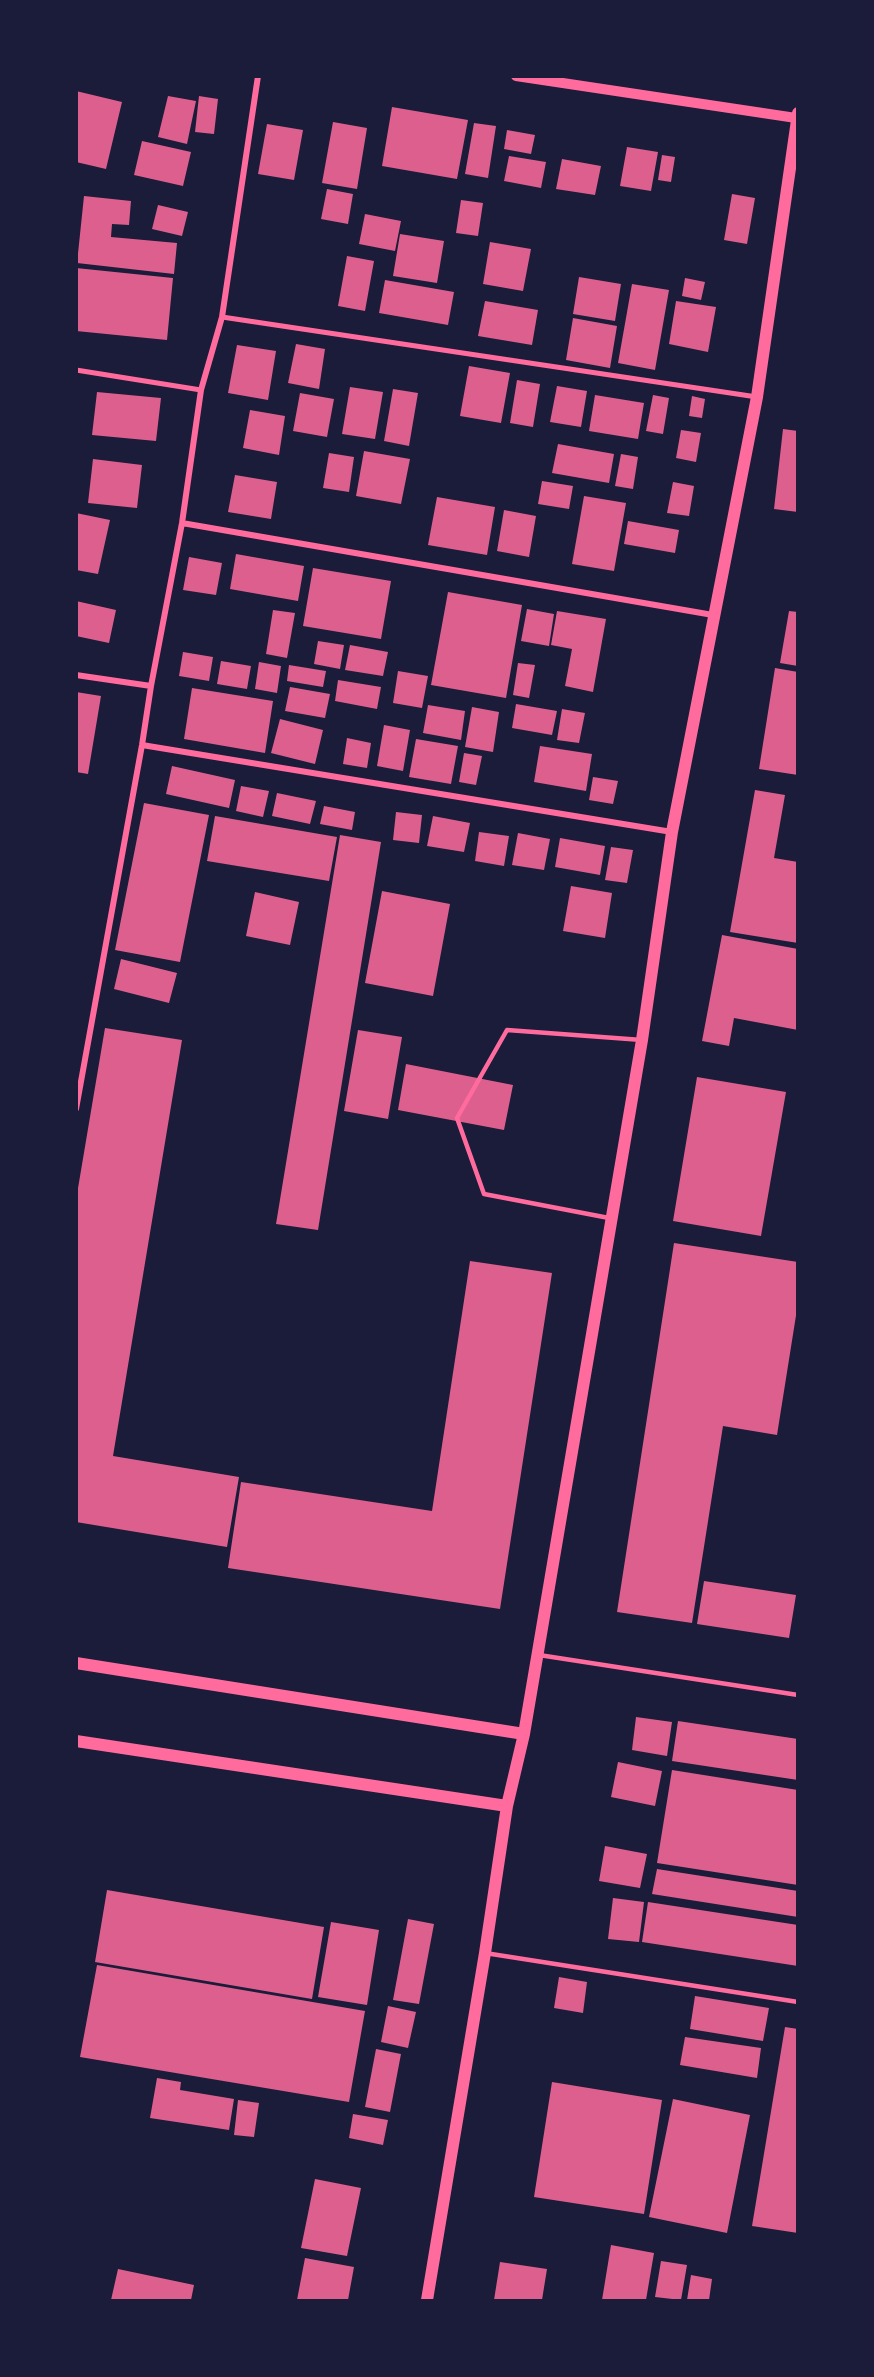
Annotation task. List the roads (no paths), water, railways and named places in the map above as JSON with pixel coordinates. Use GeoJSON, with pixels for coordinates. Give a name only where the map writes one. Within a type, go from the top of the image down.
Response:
{"type":"FeatureCollection","features":[{"type":"Feature","properties":{"kind":"main road"},"geometry":{"type":"LineString","coordinates":[[427,2301],[507,1806],[524,1734],[642,1040],[672,832],[757,397],[797,115]]}},
{"type":"Feature","properties":{"kind":"main road"},"geometry":{"type":"LineString","coordinates":[[76,1663],[524,1734]]}},
{"type":"Feature","properties":{"kind":"main road"},"geometry":{"type":"LineString","coordinates":[[76,1741],[507,1806]]}},
{"type":"Feature","properties":{"kind":"street"},"geometry":{"type":"LineString","coordinates":[[76,1109],[182,524],[201,390],[222,317],[258,76]]}},
{"type":"Feature","properties":{"kind":"street"},"geometry":{"type":"LineString","coordinates":[[516,76],[797,115]]}},
{"type":"Feature","properties":{"kind":"street"},"geometry":{"type":"LineString","coordinates":[[222,317],[757,397]]}},
{"type":"Feature","properties":{"kind":"street"},"geometry":{"type":"LineString","coordinates":[[76,370],[201,390]]}},
{"type":"Feature","properties":{"kind":"street"},"geometry":{"type":"LineString","coordinates":[[182,524],[713,615]]}},
{"type":"Feature","properties":{"kind":"street"},"geometry":{"type":"LineString","coordinates":[[76,675],[151,686]]}},
{"type":"Feature","properties":{"kind":"street"},"geometry":{"type":"LineString","coordinates":[[142,745],[672,832]]}},
{"type":"Feature","properties":{"kind":"lane"},"geometry":{"type":"LineString","coordinates":[[612,1219],[484,1194],[457,1118],[507,1030],[642,1040]]}},
{"type":"Feature","properties":{"kind":"lane"},"geometry":{"type":"LineString","coordinates":[[537,1655],[798,1695]]}},
{"type":"Feature","properties":{"kind":"lane"},"geometry":{"type":"LineString","coordinates":[[485,1953],[798,2002]]}}]}
